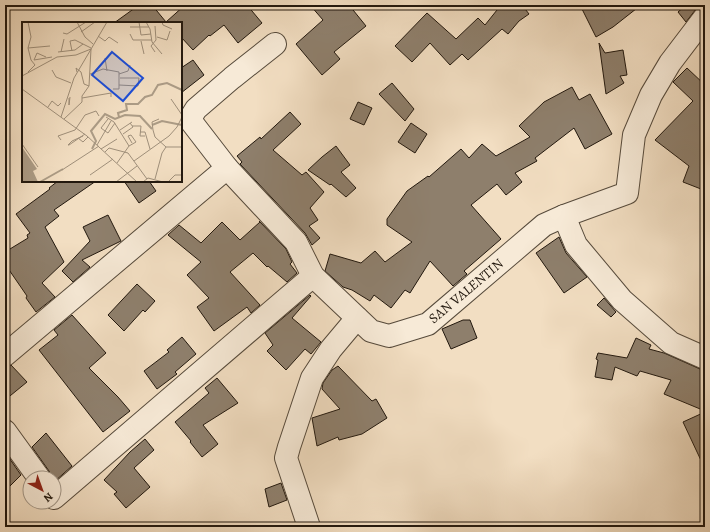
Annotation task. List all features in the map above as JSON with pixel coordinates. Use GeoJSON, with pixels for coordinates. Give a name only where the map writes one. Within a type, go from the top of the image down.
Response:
{"type":"FeatureCollection","features":[{"type":"Feature","properties":{"kind":"street","name":"SAN VALENTIN"},"geometry":{"type":"LineString","coordinates":[[275,44],[196,109],[190,120],[227,168],[296,242],[313,276],[371,331],[389,336],[428,324],[544,225],[564,216],[627,193],[634,135],[651,95],[670,63],[705,17]]}},
{"type":"Feature","properties":{"kind":"street"},"geometry":{"type":"LineString","coordinates":[[5,356],[227,168]]}},
{"type":"Feature","properties":{"kind":"street"},"geometry":{"type":"LineString","coordinates":[[564,216],[576,245],[622,300],[671,343],[705,358]]}},
{"type":"Feature","properties":{"kind":"street"},"geometry":{"type":"LineString","coordinates":[[62,491],[313,276]]}},
{"type":"Feature","properties":{"kind":"street"},"geometry":{"type":"LineString","coordinates":[[309,527],[286,458],[312,378],[331,349],[357,318]]}},
{"type":"Feature","properties":{"kind":"street"},"geometry":{"type":"LineString","coordinates":[[5,431],[33,470]]}},
{"type":"Feature","properties":{"kind":"building"},"geometry":{"type":"Polygon","coordinates":[[[139,5],[152,5],[166,22],[115,22],[139,5]]]}},
{"type":"Feature","properties":{"kind":"building"},"geometry":{"type":"Polygon","coordinates":[[[185,5],[247,5],[262,23],[238,43],[224,25],[210,36],[209,35],[193,50],[182,38],[182,22],[166,22],[185,5]]]}},
{"type":"Feature","properties":{"kind":"building"},"geometry":{"type":"Polygon","coordinates":[[[310,5],[349,5],[366,26],[334,52],[340,59],[322,75],[296,44],[323,20],[310,5]]]}},
{"type":"Feature","properties":{"kind":"building"},"geometry":{"type":"Polygon","coordinates":[[[501,5],[522,5],[529,14],[519,21],[508,34],[502,29],[468,60],[462,54],[450,65],[430,43],[412,62],[395,46],[427,13],[456,39],[478,18],[485,25],[501,5]]]}},
{"type":"Feature","properties":{"kind":"building"},"geometry":{"type":"Polygon","coordinates":[[[580,5],[641,5],[613,27],[596,37],[580,5]]]}},
{"type":"Feature","properties":{"kind":"building"},"geometry":{"type":"Polygon","coordinates":[[[686,5],[693,5],[696,9],[686,22],[678,12],[686,5]]]}},
{"type":"Feature","properties":{"kind":"building"},"geometry":{"type":"Polygon","coordinates":[[[599,43],[605,53],[623,50],[627,75],[620,76],[624,83],[606,94],[599,43]]]}},
{"type":"Feature","properties":{"kind":"building"},"geometry":{"type":"Polygon","coordinates":[[[193,60],[204,75],[182,92],[182,67],[193,60]]]}},
{"type":"Feature","properties":{"kind":"building"},"geometry":{"type":"Polygon","coordinates":[[[687,68],[705,85],[705,177],[701,189],[683,182],[689,166],[655,140],[693,101],[673,82],[687,68]]]}},
{"type":"Feature","properties":{"kind":"building"},"geometry":{"type":"Polygon","coordinates":[[[392,83],[414,109],[405,121],[379,94],[392,83]]]}},
{"type":"Feature","properties":{"kind":"building"},"geometry":{"type":"Polygon","coordinates":[[[572,87],[579,100],[590,94],[612,134],[585,149],[574,128],[535,158],[537,161],[515,173],[522,182],[506,195],[497,184],[471,205],[501,239],[464,271],[467,274],[453,286],[430,261],[410,293],[405,290],[391,308],[374,295],[370,301],[352,290],[343,287],[325,271],[330,254],[361,263],[375,251],[385,262],[412,242],[387,225],[387,219],[407,191],[428,176],[429,177],[461,149],[469,158],[482,144],[496,156],[530,137],[519,126],[544,102],[572,87]]]}},
{"type":"Feature","properties":{"kind":"building"},"geometry":{"type":"Polygon","coordinates":[[[358,102],[372,108],[364,125],[350,119],[358,102]]]}},
{"type":"Feature","properties":{"kind":"building"},"geometry":{"type":"Polygon","coordinates":[[[290,112],[301,124],[273,150],[302,175],[306,172],[324,192],[310,208],[318,220],[309,226],[320,238],[312,245],[305,233],[240,164],[242,162],[237,156],[260,137],[261,139],[290,112]]]}},
{"type":"Feature","properties":{"kind":"building"},"geometry":{"type":"Polygon","coordinates":[[[411,123],[427,134],[415,153],[398,142],[411,123]]]}},
{"type":"Feature","properties":{"kind":"building"},"geometry":{"type":"Polygon","coordinates":[[[336,146],[350,165],[341,172],[356,188],[346,197],[331,184],[330,185],[308,170],[336,146]]]}},
{"type":"Feature","properties":{"kind":"building"},"geometry":{"type":"Polygon","coordinates":[[[57,182],[95,182],[54,210],[59,216],[45,227],[64,262],[42,283],[55,297],[36,312],[5,264],[5,252],[28,238],[27,235],[30,233],[16,214],[50,189],[49,188],[57,182]]]}},
{"type":"Feature","properties":{"kind":"building"},"geometry":{"type":"Polygon","coordinates":[[[125,182],[150,182],[156,191],[139,203],[125,182]]]}},
{"type":"Feature","properties":{"kind":"building"},"geometry":{"type":"Polygon","coordinates":[[[108,215],[121,241],[82,260],[90,267],[73,282],[62,271],[90,241],[83,227],[108,215]]]}},
{"type":"Feature","properties":{"kind":"building"},"geometry":{"type":"Polygon","coordinates":[[[222,222],[240,240],[260,222],[286,249],[292,262],[290,264],[297,273],[287,282],[268,266],[267,267],[253,253],[230,272],[260,305],[251,313],[247,307],[214,331],[197,307],[209,298],[187,275],[201,262],[168,235],[179,225],[201,243],[222,222]]]}},
{"type":"Feature","properties":{"kind":"building"},"geometry":{"type":"Polygon","coordinates":[[[559,237],[566,253],[587,277],[564,293],[536,253],[559,237]]]}},
{"type":"Feature","properties":{"kind":"building"},"geometry":{"type":"Polygon","coordinates":[[[137,284],[155,301],[145,312],[143,310],[124,331],[108,315],[137,284]]]}},
{"type":"Feature","properties":{"kind":"building"},"geometry":{"type":"Polygon","coordinates":[[[310,295],[311,296],[292,318],[321,342],[311,354],[305,349],[286,370],[267,351],[273,345],[265,333],[310,295]]]}},
{"type":"Feature","properties":{"kind":"building"},"geometry":{"type":"Polygon","coordinates":[[[604,298],[616,312],[611,317],[597,305],[604,298]]]}},
{"type":"Feature","properties":{"kind":"building"},"geometry":{"type":"Polygon","coordinates":[[[72,315],[106,353],[89,368],[130,411],[103,432],[39,350],[58,335],[54,330],[72,315]]]}},
{"type":"Feature","properties":{"kind":"building"},"geometry":{"type":"Polygon","coordinates":[[[463,320],[470,320],[477,338],[451,349],[442,329],[463,320]]]}},
{"type":"Feature","properties":{"kind":"building"},"geometry":{"type":"Polygon","coordinates":[[[182,337],[196,354],[175,372],[177,374],[157,389],[144,371],[169,352],[167,350],[182,337]]]}},
{"type":"Feature","properties":{"kind":"building"},"geometry":{"type":"Polygon","coordinates":[[[636,338],[651,345],[649,349],[664,353],[705,370],[705,411],[664,394],[671,380],[640,371],[637,376],[615,367],[612,380],[595,377],[598,360],[596,359],[598,353],[627,358],[636,338]]]}},
{"type":"Feature","properties":{"kind":"building"},"geometry":{"type":"Polygon","coordinates":[[[11,365],[27,382],[5,400],[5,367],[11,365]]]}},
{"type":"Feature","properties":{"kind":"building"},"geometry":{"type":"Polygon","coordinates":[[[338,366],[372,401],[376,399],[387,418],[362,434],[339,440],[338,437],[317,446],[312,418],[340,409],[322,389],[323,383],[332,370],[338,366]]]}},
{"type":"Feature","properties":{"kind":"building"},"geometry":{"type":"Polygon","coordinates":[[[217,378],[238,403],[203,425],[218,444],[202,457],[175,422],[209,393],[205,388],[217,378]]]}},
{"type":"Feature","properties":{"kind":"building"},"geometry":{"type":"Polygon","coordinates":[[[705,412],[705,469],[683,422],[705,412]]]}},
{"type":"Feature","properties":{"kind":"building"},"geometry":{"type":"Polygon","coordinates":[[[46,433],[72,466],[62,475],[62,470],[48,470],[32,447],[46,433]]]}},
{"type":"Feature","properties":{"kind":"building"},"geometry":{"type":"Polygon","coordinates":[[[145,439],[154,450],[134,468],[150,487],[126,508],[114,494],[117,492],[104,480],[130,452],[145,439]]]}},
{"type":"Feature","properties":{"kind":"building"},"geometry":{"type":"Polygon","coordinates":[[[5,452],[21,475],[5,491],[5,452]]]}},
{"type":"Feature","properties":{"kind":"building"},"geometry":{"type":"Polygon","coordinates":[[[281,483],[287,500],[269,507],[265,489],[281,483]]]}}]}
